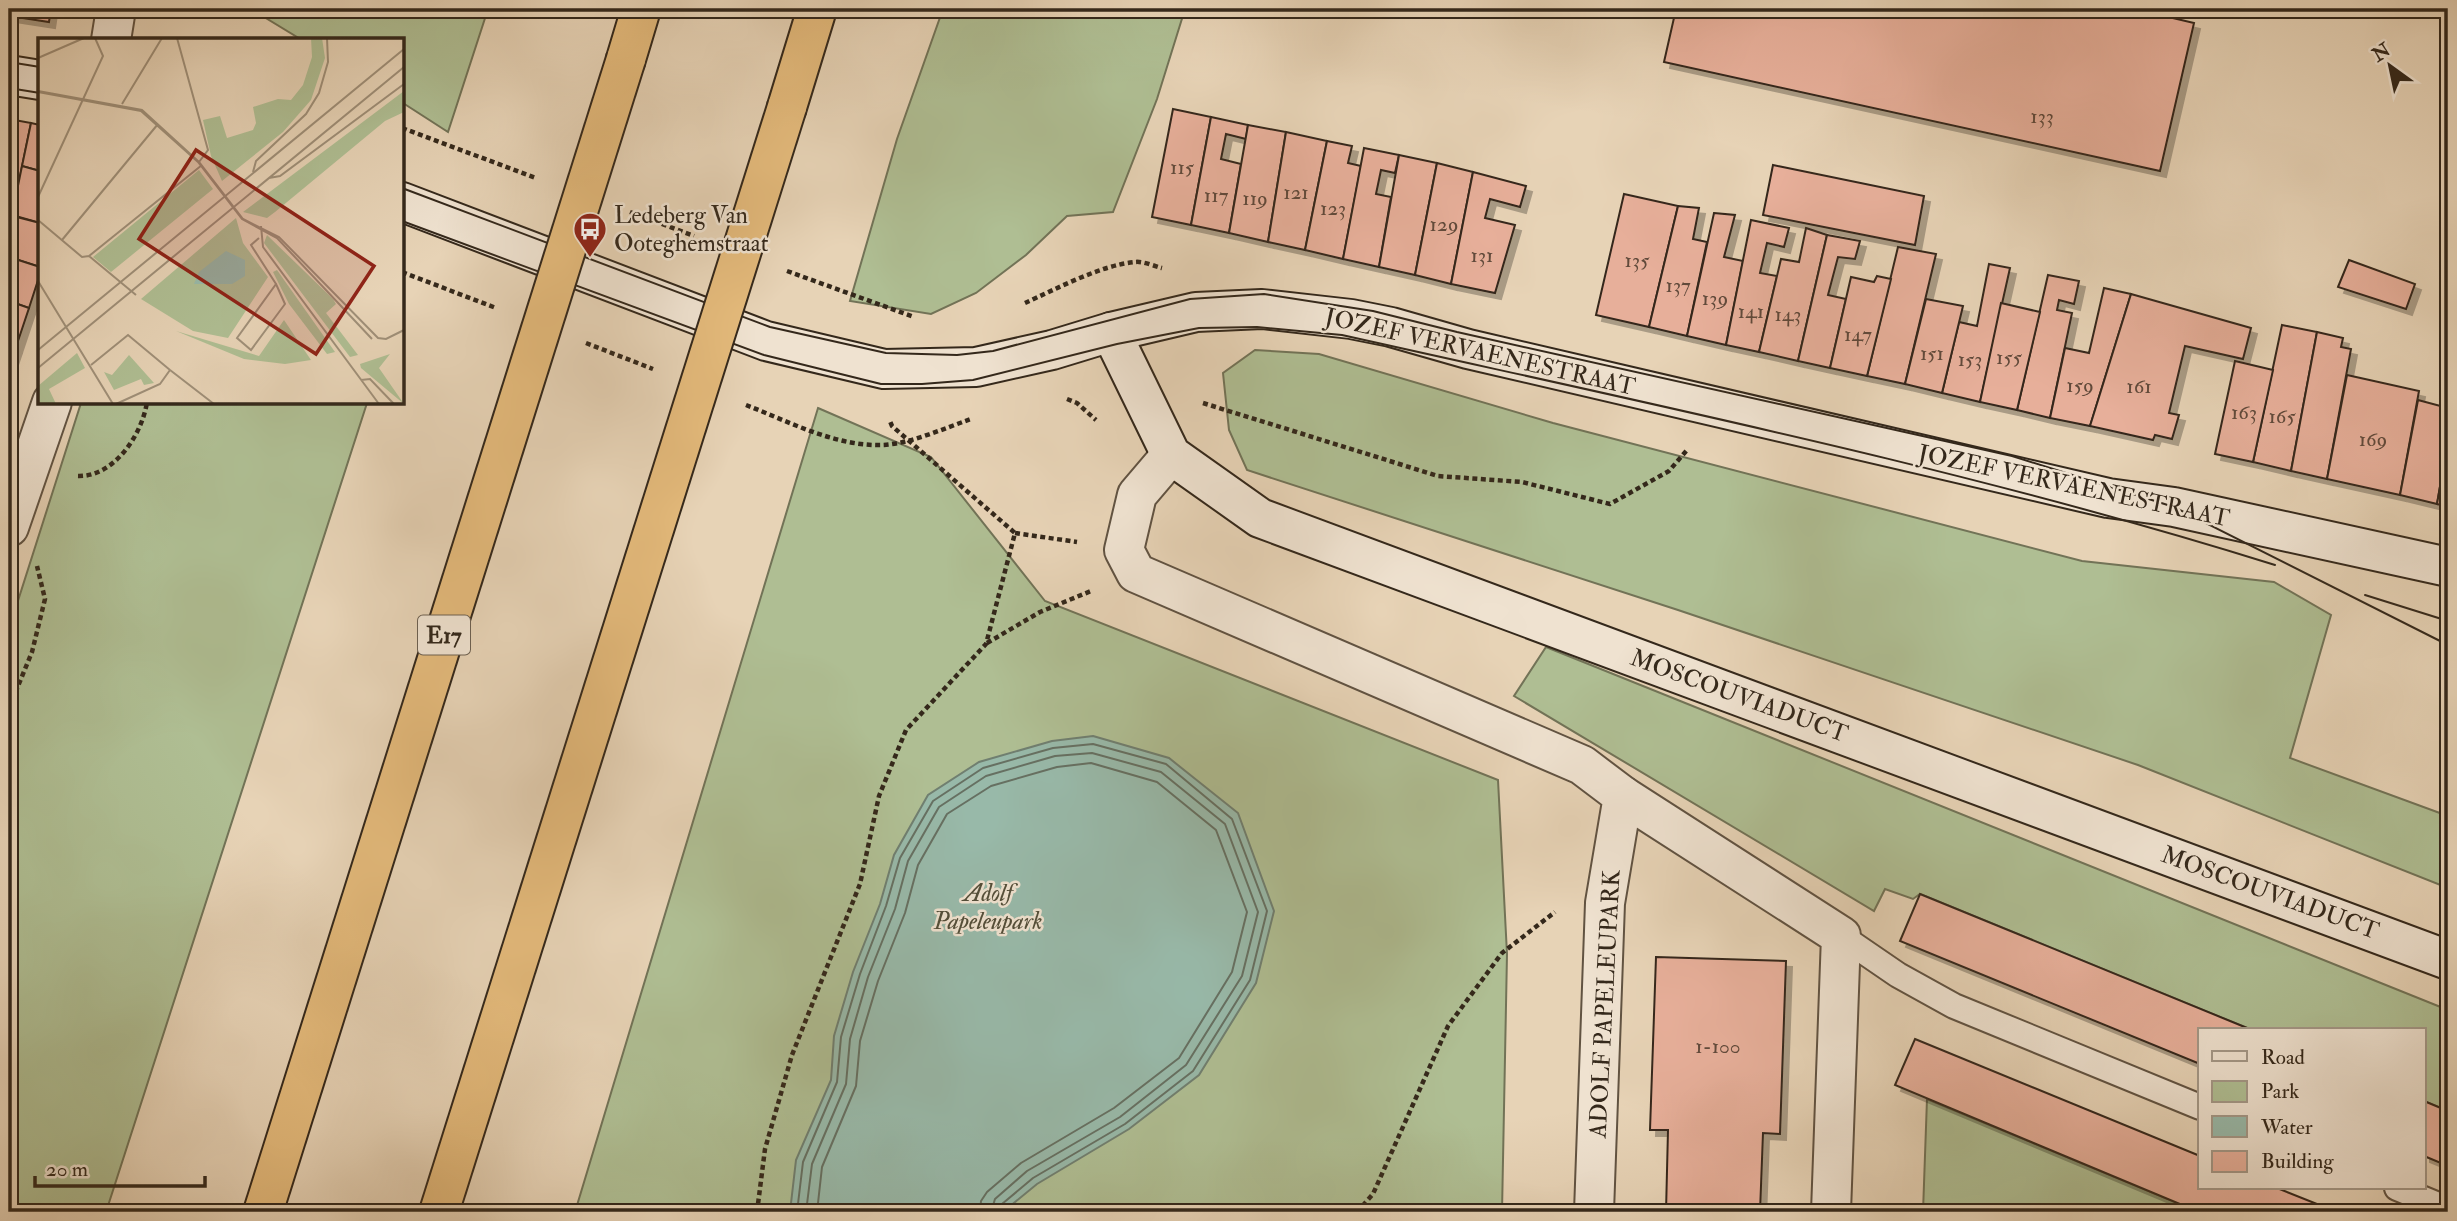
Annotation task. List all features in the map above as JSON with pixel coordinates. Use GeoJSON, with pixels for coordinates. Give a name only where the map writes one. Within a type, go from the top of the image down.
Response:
{"type":"FeatureCollection","features":[{"type":"Feature","properties":{"kind":"highway","name":"E17"},"geometry":{"type":"LineString","coordinates":[[263,1212],[642,9]]}},
{"type":"Feature","properties":{"kind":"highway"},"geometry":{"type":"LineString","coordinates":[[439,1212],[817,9]]}},
{"type":"Feature","properties":{"kind":"street"},"geometry":{"type":"LineString","coordinates":[[111,38],[116,9]]}},
{"type":"Feature","properties":{"kind":"street"},"geometry":{"type":"LineString","coordinates":[[9,75],[38,80]]}},
{"type":"Feature","properties":{"kind":"street","name":"JOZEF VERVAENESTRAAT"},"geometry":{"type":"LineString","coordinates":[[404,203],[766,341],[884,369],[976,367],[1196,312],[1262,309],[1351,319],[1391,327],[1468,349],[2108,498],[2174,507],[2448,567]]}},
{"type":"Feature","properties":{"kind":"street","name":"MOSCOUVIADUCT"},"geometry":{"type":"LineString","coordinates":[[1111,332],[1171,455],[1260,518],[2448,960]]}},
{"type":"Feature","properties":{"kind":"street"},"geometry":{"type":"LineString","coordinates":[[9,527],[51,404]]}},
{"type":"Feature","properties":{"kind":"street"},"geometry":{"type":"LineString","coordinates":[[1171,455],[1138,495],[1130,561],[1582,765],[1623,796],[1841,936],[1831,1212]]}},
{"type":"Feature","properties":{"kind":"street","name":"ADOLF PAPELEUPARK"},"geometry":{"type":"LineString","coordinates":[[1594,1212],[1605,904],[1623,796]]}},
{"type":"Feature","properties":{"kind":"lane"},"geometry":{"type":"LineString","coordinates":[[1841,936],[1898,975],[1954,1006],[2198,1106]]}},
{"type":"Feature","properties":{"kind":"lane"},"geometry":{"type":"LineString","coordinates":[[2402,1190],[2448,1209]]}},
{"type":"Feature","properties":{"kind":"path"},"geometry":{"type":"LineString","coordinates":[[404,129],[543,180]]}},
{"type":"Feature","properties":{"kind":"path"},"geometry":{"type":"LineString","coordinates":[[620,209],[697,237]]}},
{"type":"Feature","properties":{"kind":"path"},"geometry":{"type":"LineString","coordinates":[[1016,305],[1088,276],[1137,261],[1161,268],[1190,299],[1196,312]]}},
{"type":"Feature","properties":{"kind":"path"},"geometry":{"type":"LineString","coordinates":[[787,270],[919,319]]}},
{"type":"Feature","properties":{"kind":"path"},"geometry":{"type":"LineString","coordinates":[[889,308],[881,384],[892,426],[1015,533],[1130,561]]}},
{"type":"Feature","properties":{"kind":"path"},"geometry":{"type":"LineString","coordinates":[[1171,455],[1185,398],[1438,476],[1522,482],[1610,504],[1669,471],[1714,419],[1718,406]]}},
{"type":"Feature","properties":{"kind":"path"},"geometry":{"type":"LineString","coordinates":[[28,471],[58,476],[92,476],[109,466],[130,444],[144,421],[147,404]]}},
{"type":"Feature","properties":{"kind":"path"},"geometry":{"type":"LineString","coordinates":[[986,644],[1015,533]]}},
{"type":"Feature","properties":{"kind":"path"},"geometry":{"type":"LineString","coordinates":[[757,1212],[765,1149],[792,1055],[860,884],[879,796],[906,730],[986,644],[1130,561]]}},
{"type":"Feature","properties":{"kind":"path"},"geometry":{"type":"LineString","coordinates":[[9,708],[32,652],[45,599],[37,563]]}},
{"type":"Feature","properties":{"kind":"path"},"geometry":{"type":"LineString","coordinates":[[1357,1212],[1373,1194],[1448,1026],[1502,953],[1565,905],[1605,904]]}},
{"type":"Feature","properties":{"kind":"green space"},"geometry":{"type":"Polygon","coordinates":[[[251,9],[488,9],[448,132],[404,104],[404,38],[299,38],[251,9]]]}},
{"type":"Feature","properties":{"kind":"green space"},"geometry":{"type":"Polygon","coordinates":[[[943,9],[1185,9],[1157,99],[1113,212],[1067,216],[1026,255],[976,293],[931,314],[850,301],[897,139],[943,9]]]}},
{"type":"Feature","properties":{"kind":"green space"},"geometry":{"type":"Polygon","coordinates":[[[1255,350],[1319,354],[1553,423],[2082,561],[2274,582],[2331,615],[2290,758],[2448,816],[2448,888],[2138,765],[1678,610],[1247,470],[1229,430],[1223,373],[1255,350]]]}},
{"type":"Feature","properties":{"kind":"green space"},"geometry":{"type":"Polygon","coordinates":[[[81,404],[367,404],[106,1212],[9,1212],[9,629],[81,404]]]}},
{"type":"Feature","properties":{"kind":"green space","name":"Adolf Papeleupark"},"geometry":{"type":"Polygon","coordinates":[[[818,408],[931,457],[1045,601],[1498,780],[1507,954],[1502,1212],[575,1212],[818,408]]]}},
{"type":"Feature","properties":{"kind":"green space"},"geometry":{"type":"Polygon","coordinates":[[[1546,647],[2448,1010],[2448,1111],[2426,1102],[2426,1028],[2247,1028],[1920,894],[1913,899],[1885,889],[1874,911],[1514,696],[1546,647]]]}},
{"type":"Feature","properties":{"kind":"green space"},"geometry":{"type":"Polygon","coordinates":[[[1927,1099],[2199,1212],[1923,1212],[1927,1099]]]}},
{"type":"Feature","properties":{"kind":"water"},"geometry":{"type":"Polygon","coordinates":[[[1093,736],[1169,758],[1238,813],[1274,911],[1256,983],[1199,1075],[1129,1129],[1037,1184],[1003,1212],[790,1212],[796,1160],[831,1080],[834,1036],[853,972],[880,904],[894,855],[928,795],[979,762],[1052,741],[1093,736]]]}},
{"type":"Feature","properties":{"kind":"building"},"geometry":{"type":"Polygon","coordinates":[[[9,9],[51,9],[49,22],[9,16],[9,9]]]}},
{"type":"Feature","properties":{"kind":"building"},"geometry":{"type":"Polygon","coordinates":[[[1676,9],[2147,9],[2147,12],[2194,23],[2160,171],[1664,62],[1676,9]]]}},
{"type":"Feature","properties":{"kind":"building"},"geometry":{"type":"Polygon","coordinates":[[[1173,109],[1211,117],[1191,225],[1152,217],[1173,109]]]}},
{"type":"Feature","properties":{"kind":"building"},"geometry":{"type":"Polygon","coordinates":[[[1211,117],[1248,125],[1246,139],[1226,134],[1221,159],[1241,164],[1229,233],[1191,225],[1211,117]]]}},
{"type":"Feature","properties":{"kind":"building"},"geometry":{"type":"Polygon","coordinates":[[[9,119],[31,123],[12,215],[9,215],[9,119]]]}},
{"type":"Feature","properties":{"kind":"building"},"geometry":{"type":"Polygon","coordinates":[[[31,123],[38,125],[38,170],[22,166],[31,123]]]}},
{"type":"Feature","properties":{"kind":"building"},"geometry":{"type":"Polygon","coordinates":[[[1248,125],[1286,132],[1268,242],[1229,233],[1248,125]]]}},
{"type":"Feature","properties":{"kind":"building"},"geometry":{"type":"Polygon","coordinates":[[[1286,132],[1327,141],[1305,250],[1268,242],[1286,132]]]}},
{"type":"Feature","properties":{"kind":"building"},"geometry":{"type":"Polygon","coordinates":[[[1327,141],[1352,146],[1348,163],[1361,166],[1343,259],[1305,250],[1327,141]]]}},
{"type":"Feature","properties":{"kind":"building"},"geometry":{"type":"Polygon","coordinates":[[[1364,148],[1399,155],[1395,173],[1381,170],[1376,194],[1391,197],[1379,267],[1343,259],[1364,148]]]}},
{"type":"Feature","properties":{"kind":"building"},"geometry":{"type":"Polygon","coordinates":[[[1399,155],[1437,163],[1415,275],[1379,267],[1399,155]]]}},
{"type":"Feature","properties":{"kind":"building"},"geometry":{"type":"Polygon","coordinates":[[[1437,163],[1473,172],[1451,284],[1415,275],[1437,163]]]}},
{"type":"Feature","properties":{"kind":"building"},"geometry":{"type":"Polygon","coordinates":[[[1773,165],[1924,196],[1915,245],[1763,215],[1773,165]]]}},
{"type":"Feature","properties":{"kind":"building"},"geometry":{"type":"Polygon","coordinates":[[[22,166],[38,170],[38,222],[12,215],[22,166]]]}},
{"type":"Feature","properties":{"kind":"building"},"geometry":{"type":"Polygon","coordinates":[[[1473,172],[1526,186],[1520,207],[1490,199],[1485,218],[1515,225],[1495,293],[1451,284],[1473,172]]]}},
{"type":"Feature","properties":{"kind":"building"},"geometry":{"type":"Polygon","coordinates":[[[1624,194],[1678,206],[1649,327],[1596,315],[1624,194]]]}},
{"type":"Feature","properties":{"kind":"building"},"geometry":{"type":"Polygon","coordinates":[[[1678,206],[1699,208],[1693,239],[1707,242],[1687,336],[1649,327],[1678,206]]]}},
{"type":"Feature","properties":{"kind":"building"},"geometry":{"type":"Polygon","coordinates":[[[1714,213],[1735,215],[1724,257],[1743,261],[1726,345],[1687,336],[1714,213]]]}},
{"type":"Feature","properties":{"kind":"building"},"geometry":{"type":"Polygon","coordinates":[[[9,215],[38,222],[38,266],[9,257],[9,215]]]}},
{"type":"Feature","properties":{"kind":"building"},"geometry":{"type":"Polygon","coordinates":[[[1751,220],[1789,228],[1784,247],[1767,243],[1760,273],[1777,276],[1759,352],[1726,345],[1751,220]]]}},
{"type":"Feature","properties":{"kind":"building"},"geometry":{"type":"Polygon","coordinates":[[[1806,228],[1827,235],[1798,361],[1759,352],[1781,259],[1799,262],[1806,228]]]}},
{"type":"Feature","properties":{"kind":"building"},"geometry":{"type":"Polygon","coordinates":[[[1827,235],[1860,241],[1855,259],[1838,257],[1828,295],[1846,299],[1830,368],[1798,361],[1827,235]]]}},
{"type":"Feature","properties":{"kind":"building"},"geometry":{"type":"Polygon","coordinates":[[[1898,247],[1936,254],[1905,384],[1867,376],[1898,247]]]}},
{"type":"Feature","properties":{"kind":"building"},"geometry":{"type":"Polygon","coordinates":[[[9,257],[38,266],[38,280],[29,308],[9,301],[9,257]]]}},
{"type":"Feature","properties":{"kind":"building"},"geometry":{"type":"Polygon","coordinates":[[[2349,260],[2415,284],[2406,309],[2338,287],[2349,260]]]}},
{"type":"Feature","properties":{"kind":"building"},"geometry":{"type":"Polygon","coordinates":[[[1989,264],[2010,268],[1980,402],[1942,393],[1959,322],[1977,326],[1989,264]]]}},
{"type":"Feature","properties":{"kind":"building"},"geometry":{"type":"Polygon","coordinates":[[[2048,275],[2079,281],[2074,304],[2059,300],[2057,310],[2072,313],[2050,418],[2017,410],[2048,275]]]}},
{"type":"Feature","properties":{"kind":"building"},"geometry":{"type":"Polygon","coordinates":[[[1877,276],[1891,279],[1867,376],[1830,368],[1851,277],[1874,282],[1877,276]]]}},
{"type":"Feature","properties":{"kind":"building"},"geometry":{"type":"Polygon","coordinates":[[[2104,288],[2131,294],[2090,426],[2050,418],[2065,348],[2089,353],[2104,288]]]}},
{"type":"Feature","properties":{"kind":"building"},"geometry":{"type":"Polygon","coordinates":[[[2131,294],[2251,328],[2243,359],[2185,346],[2169,413],[2179,415],[2172,439],[2155,435],[2153,440],[2090,426],[2131,294]]]}},
{"type":"Feature","properties":{"kind":"building"},"geometry":{"type":"Polygon","coordinates":[[[1926,299],[1963,306],[1942,393],[1905,384],[1926,299]]]}},
{"type":"Feature","properties":{"kind":"building"},"geometry":{"type":"Polygon","coordinates":[[[9,301],[29,308],[16,347],[9,344],[9,301]]]}},
{"type":"Feature","properties":{"kind":"building"},"geometry":{"type":"Polygon","coordinates":[[[2001,303],[2040,312],[2017,410],[1980,402],[2001,303]]]}},
{"type":"Feature","properties":{"kind":"building"},"geometry":{"type":"Polygon","coordinates":[[[2282,325],[2317,332],[2291,471],[2253,462],[2282,325]]]}},
{"type":"Feature","properties":{"kind":"building"},"geometry":{"type":"Polygon","coordinates":[[[2317,332],[2343,338],[2341,347],[2351,349],[2327,479],[2291,471],[2317,332]]]}},
{"type":"Feature","properties":{"kind":"building"},"geometry":{"type":"Polygon","coordinates":[[[9,344],[16,347],[9,368],[9,344]]]}},
{"type":"Feature","properties":{"kind":"building"},"geometry":{"type":"Polygon","coordinates":[[[2235,361],[2273,370],[2253,462],[2215,454],[2235,361]]]}},
{"type":"Feature","properties":{"kind":"building"},"geometry":{"type":"Polygon","coordinates":[[[2347,375],[2419,391],[2400,495],[2327,479],[2347,375]]]}},
{"type":"Feature","properties":{"kind":"building"},"geometry":{"type":"Polygon","coordinates":[[[2418,400],[2448,408],[2448,440],[2437,504],[2400,495],[2418,400]]]}},
{"type":"Feature","properties":{"kind":"building"},"geometry":{"type":"Polygon","coordinates":[[[2448,440],[2448,507],[2437,504],[2448,440]]]}},
{"type":"Feature","properties":{"kind":"building"},"geometry":{"type":"Polygon","coordinates":[[[1920,894],[2247,1028],[2198,1028],[2198,1063],[1900,941],[1920,894]]]}},
{"type":"Feature","properties":{"kind":"building"},"geometry":{"type":"Polygon","coordinates":[[[1656,957],[1786,961],[1780,1134],[1763,1133],[1760,1212],[1666,1212],[1668,1130],[1650,1130],[1656,957]]]}},
{"type":"Feature","properties":{"kind":"building"},"geometry":{"type":"Polygon","coordinates":[[[1915,1039],[2198,1155],[2198,1190],[2282,1190],[2337,1212],[2199,1212],[1895,1085],[1915,1039]]]}},
{"type":"Feature","properties":{"kind":"building"},"geometry":{"type":"Polygon","coordinates":[[[2426,1102],[2448,1111],[2448,1166],[2426,1157],[2426,1102]]]}},
{"type":"Feature","properties":{"kind":"tram line"},"geometry":{"type":"LineString","coordinates":[[9,62],[38,67]]}},
{"type":"Feature","properties":{"kind":"tram line"},"geometry":{"type":"LineString","coordinates":[[9,88],[38,93]]}},
{"type":"Feature","properties":{"kind":"tram line"},"geometry":{"type":"LineString","coordinates":[[404,189],[770,327],[886,353],[957,355],[993,351],[1190,299],[1264,294],[1373,311],[2012,456],[2174,507],[2448,645]]}},
{"type":"Feature","properties":{"kind":"tram line"},"geometry":{"type":"LineString","coordinates":[[404,222],[764,355],[881,384],[973,380],[1117,344],[1199,328],[1257,327],[1342,335],[1928,468],[2160,530],[2275,565]]}},
{"type":"Feature","properties":{"kind":"tram line"},"geometry":{"type":"LineString","coordinates":[[2365,595],[2448,621]]}},
{"type":"Feature","properties":{"kind":"place","name":"Ledeberg Van Ooteghemstraat"},"geometry":{"type":"Point","coordinates":[590,259]}}]}
